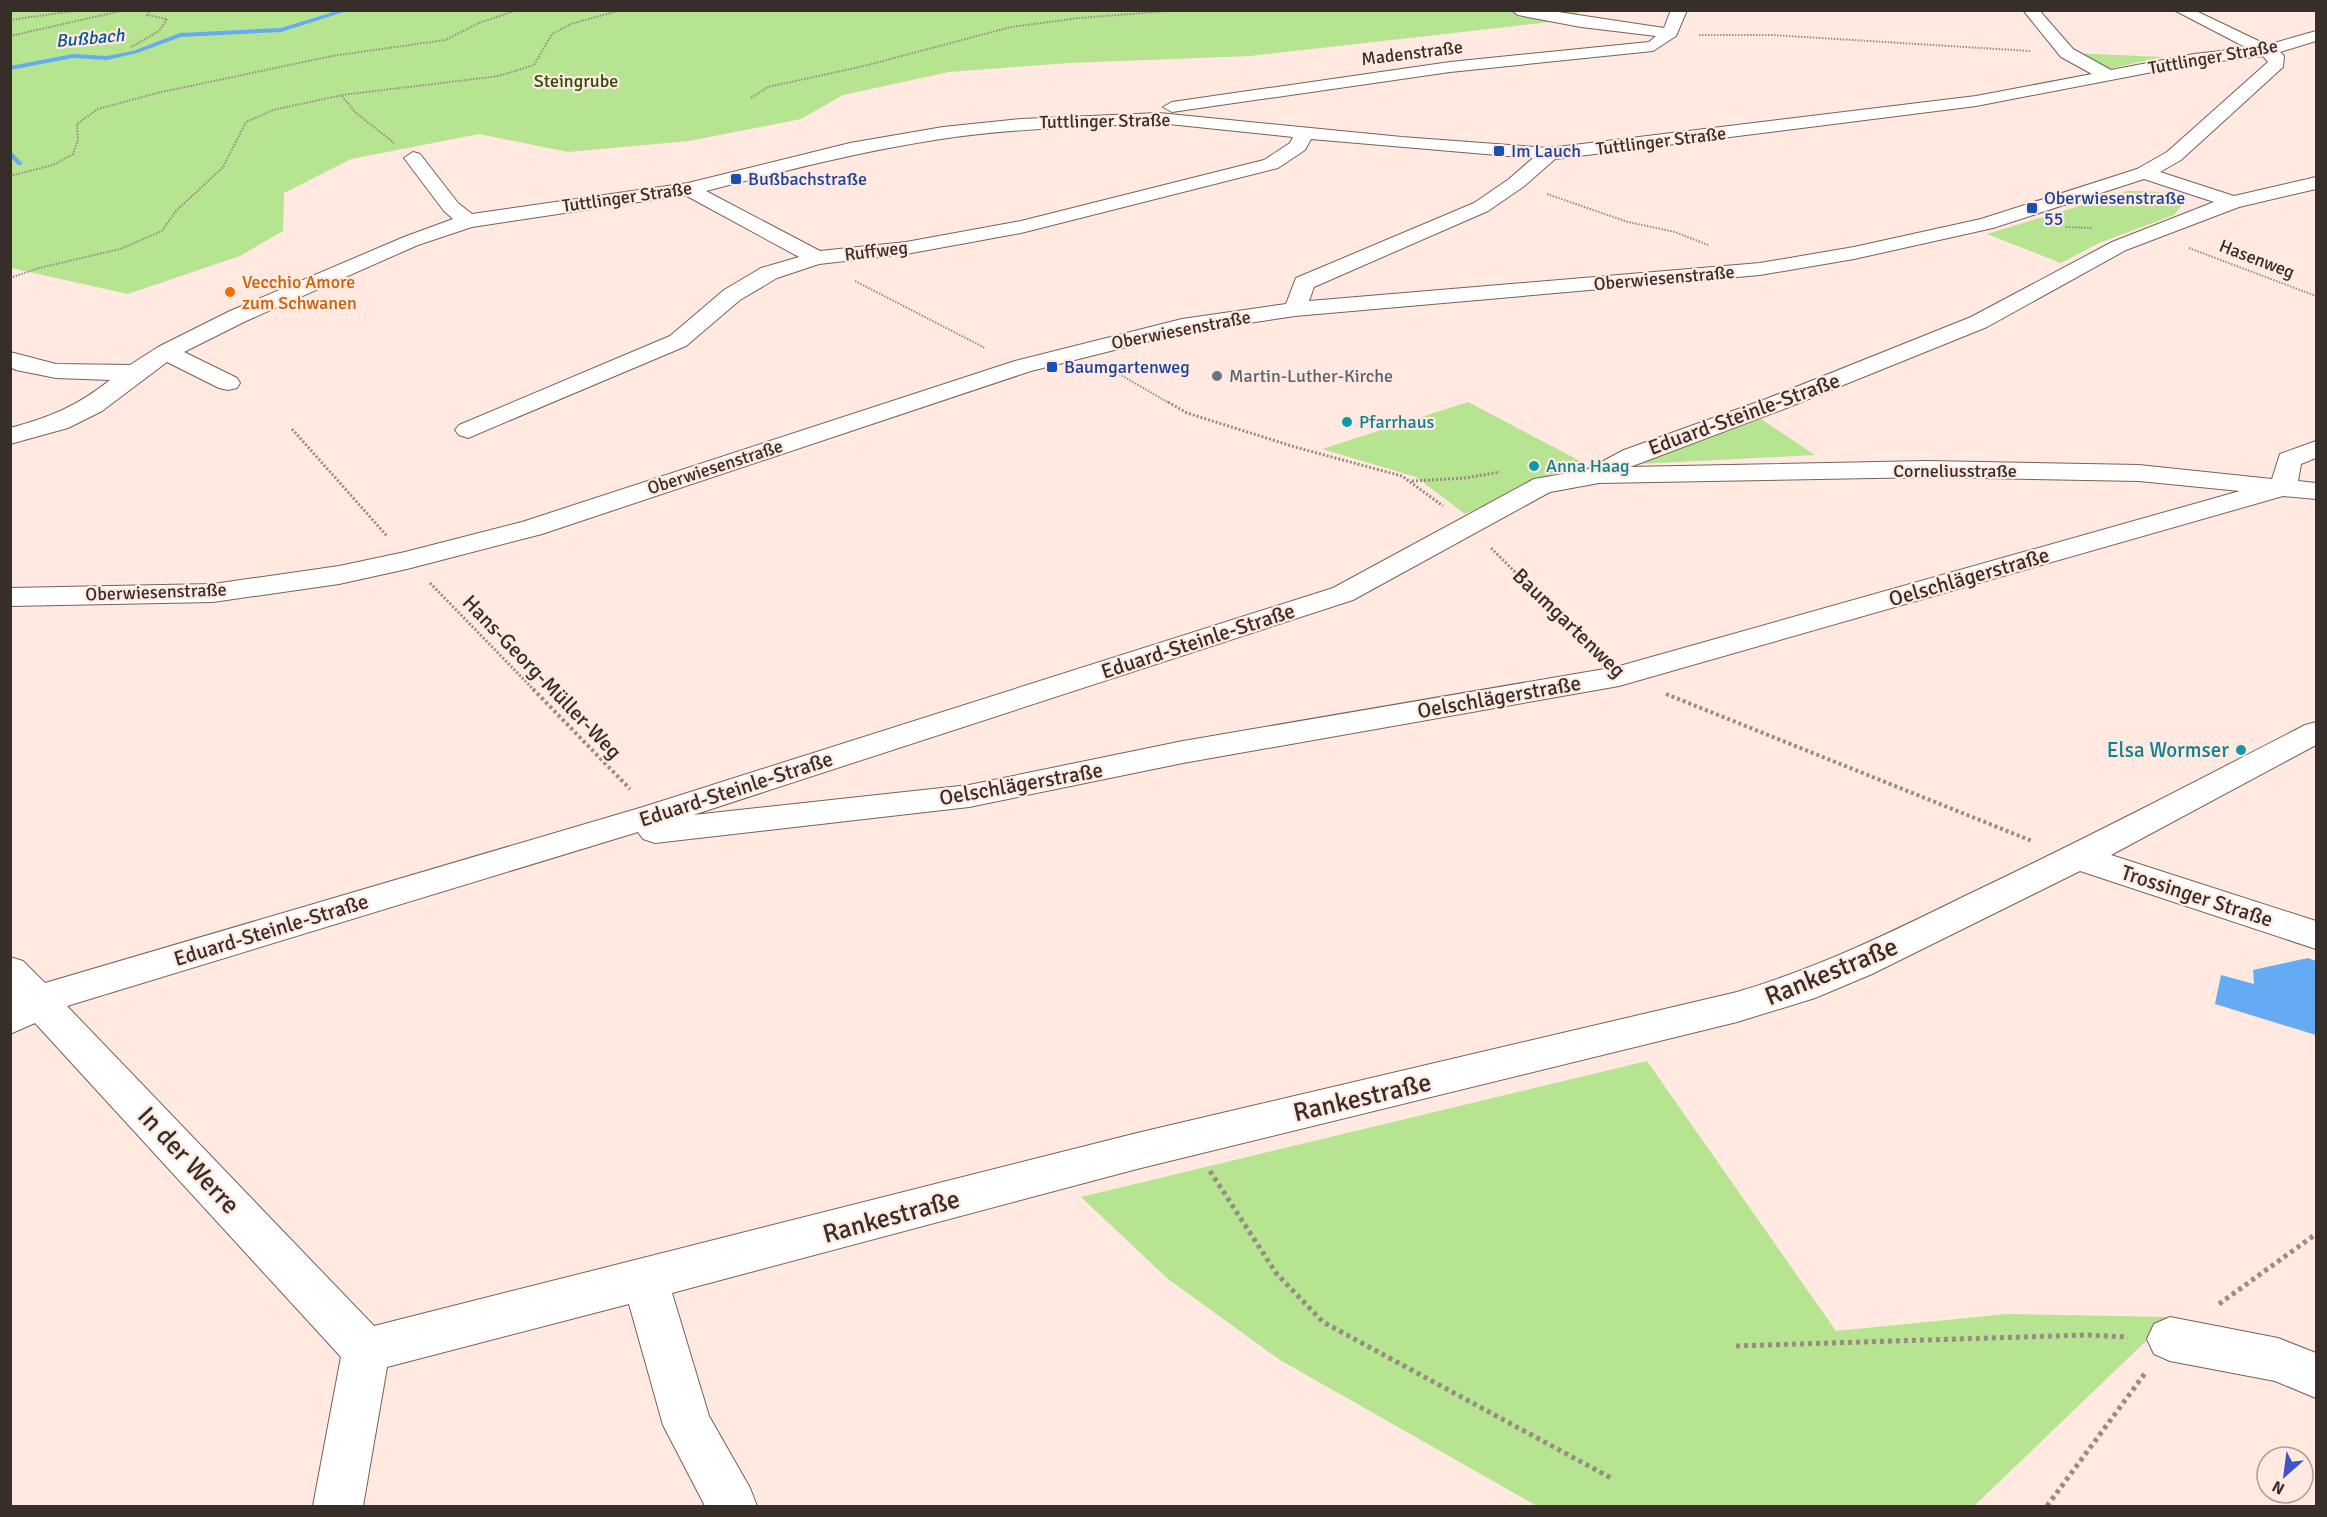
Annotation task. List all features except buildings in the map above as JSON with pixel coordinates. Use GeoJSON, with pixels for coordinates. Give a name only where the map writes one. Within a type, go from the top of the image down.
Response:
{"type":"FeatureCollection","features":[{"type":"Feature","properties":{"kind":"street"},"geometry":{"type":"LineString","coordinates":[[1518,10],[1581,22],[1670,33],[1679,10]]}},
{"type":"Feature","properties":{"kind":"street"},"geometry":{"type":"LineString","coordinates":[[2030,10],[2067,53],[2109,76]]}},
{"type":"Feature","properties":{"kind":"street"},"geometry":{"type":"LineString","coordinates":[[2181,10],[2265,51]]}},
{"type":"Feature","properties":{"kind":"street","name":"Madenstraße"},"geometry":{"type":"LineString","coordinates":[[1159,118],[1173,106],[1450,67],[1653,46],[1670,33]]}},
{"type":"Feature","properties":{"kind":"street","name":"Tuttlinger Straße"},"geometry":{"type":"LineString","coordinates":[[10,436],[59,423],[93,406],[135,372],[166,352],[326,277],[468,220],[688,189],[850,149],[943,133],[1021,124],[1159,118],[1304,134],[1549,154],[1803,125],[1976,101],[2194,58],[2265,51],[2316,36]]}},
{"type":"Feature","properties":{"kind":"street","name":"Oberwiesenstraße"},"geometry":{"type":"LineString","coordinates":[[10,597],[213,593],[339,575],[407,560],[532,528],[1012,370],[1085,349],[1182,326],[1295,309],[1760,269],[1854,253],[1986,224],[2144,173],[2174,156],[2277,63],[2276,56],[2265,51]]}},
{"type":"Feature","properties":{"kind":"street","name":"Ruffweg"},"geometry":{"type":"LineString","coordinates":[[468,430],[678,341],[732,295],[769,273],[817,258],[906,248],[1010,229],[1153,195],[1271,164],[1298,146],[1304,134]]}},
{"type":"Feature","properties":{"kind":"street"},"geometry":{"type":"LineString","coordinates":[[1295,309],[1304,283],[1481,207],[1516,183],[1549,154]]}},
{"type":"Feature","properties":{"kind":"street"},"geometry":{"type":"LineString","coordinates":[[413,158],[451,207],[468,220]]}},
{"type":"Feature","properties":{"kind":"street"},"geometry":{"type":"LineString","coordinates":[[2144,173],[2234,202]]}},
{"type":"Feature","properties":{"kind":"street","name":"Eduard-Steinle-Straße"},"geometry":{"type":"LineString","coordinates":[[20,997],[655,815],[1343,594],[1470,527],[1543,485],[1593,477],[1633,455],[1776,404],[1979,322],[2119,246],[2234,202],[2316,183]]}},
{"type":"Feature","properties":{"kind":"street"},"geometry":{"type":"LineString","coordinates":[[688,189],[817,258]]}},
{"type":"Feature","properties":{"kind":"street"},"geometry":{"type":"LineString","coordinates":[[166,352],[228,383]]}},
{"type":"Feature","properties":{"kind":"street"},"geometry":{"type":"LineString","coordinates":[[10,359],[39,369],[60,372],[135,372]]}},
{"type":"Feature","properties":{"kind":"street"},"geometry":{"type":"LineString","coordinates":[[2284,488],[2289,460],[2316,449]]}},
{"type":"Feature","properties":{"kind":"street","name":"Corneliusstraße"},"geometry":{"type":"LineString","coordinates":[[1593,477],[1927,469],[2139,473],[2316,491]]}},
{"type":"Feature","properties":{"kind":"street","name":"Oelschlägerstraße"},"geometry":{"type":"LineString","coordinates":[[655,815],[655,831],[969,796],[1183,752],[1619,676],[2284,488]]}},
{"type":"Feature","properties":{"kind":"street","name":"Rankestraße"},"geometry":{"type":"LineString","coordinates":[[366,1350],[645,1280],[1189,1138],[1737,1007],[1801,988],[1859,964],[2078,857],[2316,732]]}},
{"type":"Feature","properties":{"kind":"street","name":"Trossinger Straße"},"geometry":{"type":"LineString","coordinates":[[2078,857],[2316,935]]}},
{"type":"Feature","properties":{"kind":"street","name":"In der Werre"},"geometry":{"type":"LineString","coordinates":[[20,997],[366,1350]]}},
{"type":"Feature","properties":{"kind":"street"},"geometry":{"type":"LineString","coordinates":[[645,1280],[687,1425],[732,1506]]}},
{"type":"Feature","properties":{"kind":"street"},"geometry":{"type":"LineString","coordinates":[[2170,1339],[2278,1360],[2316,1376]]}},
{"type":"Feature","properties":{"kind":"street"},"geometry":{"type":"LineString","coordinates":[[338,1506],[366,1350]]}},
{"type":"Feature","properties":{"kind":"path"},"geometry":{"type":"LineString","coordinates":[[10,20],[81,10]]}},
{"type":"Feature","properties":{"kind":"path"},"geometry":{"type":"LineString","coordinates":[[10,36],[125,10]]}},
{"type":"Feature","properties":{"kind":"path"},"geometry":{"type":"LineString","coordinates":[[131,47],[159,31],[167,19],[147,15],[150,10]]}},
{"type":"Feature","properties":{"kind":"path"},"geometry":{"type":"LineString","coordinates":[[10,176],[53,165],[73,154],[78,140],[77,124],[98,109],[157,93],[332,56],[445,40],[480,23],[517,10]]}},
{"type":"Feature","properties":{"kind":"path"},"geometry":{"type":"LineString","coordinates":[[10,278],[39,268],[120,249],[162,231],[176,211],[223,167],[246,122],[273,110],[342,95],[499,76],[534,65],[552,34],[572,24],[621,10]]}},
{"type":"Feature","properties":{"kind":"path"},"geometry":{"type":"LineString","coordinates":[[751,98],[768,87],[875,63],[1011,27],[1079,18],[1181,10]]}},
{"type":"Feature","properties":{"kind":"path"},"geometry":{"type":"LineString","coordinates":[[1670,33],[1772,35],[1991,48]]}},
{"type":"Feature","properties":{"kind":"path"},"geometry":{"type":"LineString","coordinates":[[342,95],[355,112],[413,158]]}},
{"type":"Feature","properties":{"kind":"path"},"geometry":{"type":"LineString","coordinates":[[1552,195],[1628,222],[1675,232],[1702,242]]}},
{"type":"Feature","properties":{"kind":"path","name":"Hasenweg"},"geometry":{"type":"LineString","coordinates":[[2187,247],[2316,296]]}},
{"type":"Feature","properties":{"kind":"path"},"geometry":{"type":"LineString","coordinates":[[857,282],[965,339]]}},
{"type":"Feature","properties":{"kind":"path","name":"Baumgartenweg"},"geometry":{"type":"LineString","coordinates":[[1115,371],[1187,413],[1295,447],[1402,476],[1470,527],[1619,676],[2018,837],[2078,857]]}},
{"type":"Feature","properties":{"kind":"path"},"geometry":{"type":"LineString","coordinates":[[292,429],[381,528]]}},
{"type":"Feature","properties":{"kind":"path"},"geometry":{"type":"LineString","coordinates":[[1411,482],[1465,478],[1502,471],[1543,485]]}},
{"type":"Feature","properties":{"kind":"path","name":"Hans-Georg-Müller-Weg"},"geometry":{"type":"LineString","coordinates":[[407,560],[655,815]]}},
{"type":"Feature","properties":{"kind":"path"},"geometry":{"type":"LineString","coordinates":[[1189,1138],[1276,1273],[1323,1322],[1611,1478]]}},
{"type":"Feature","properties":{"kind":"path"},"geometry":{"type":"LineString","coordinates":[[1736,1346],[2086,1335],[2170,1339]]}},
{"type":"Feature","properties":{"kind":"green space","name":"Steingrube"},"geometry":{"type":"Polygon","coordinates":[[[10,11],[1581,11],[1568,20],[1250,56],[1069,63],[949,72],[843,95],[801,119],[689,141],[568,152],[479,134],[351,159],[284,193],[283,231],[240,256],[128,294],[11,268],[10,11]]]}},
{"type":"Feature","properties":{"kind":"green space"},"geometry":{"type":"Polygon","coordinates":[[[2072,53],[2163,57],[2103,70],[2072,53]]]}},
{"type":"Feature","properties":{"kind":"green space"},"geometry":{"type":"Polygon","coordinates":[[[2128,191],[2150,191],[2164,194],[2171,196],[2182,205],[2174,215],[2099,243],[2061,263],[1987,234],[2128,191]]]}},
{"type":"Feature","properties":{"kind":"green space"},"geometry":{"type":"Polygon","coordinates":[[[1468,402],[1580,461],[1465,514],[1416,477],[1322,449],[1468,402]]]}},
{"type":"Feature","properties":{"kind":"green space"},"geometry":{"type":"Polygon","coordinates":[[[1761,419],[1815,455],[1639,464],[1761,419]]]}},
{"type":"Feature","properties":{"kind":"green space"},"geometry":{"type":"Polygon","coordinates":[[[1647,1061],[1836,1331],[2007,1314],[2171,1317],[1974,1506],[1537,1506],[1280,1360],[1168,1279],[1081,1197],[1647,1061]]]}},
{"type":"Feature","properties":{"kind":"water"},"geometry":{"type":"Polygon","coordinates":[[[2308,958],[2316,961],[2316,1035],[2215,1004],[2221,975],[2254,984],[2253,970],[2308,958]]]}},
{"type":"Feature","properties":{"kind":"waterway","name":"Bußbach"},"geometry":{"type":"LineString","coordinates":[[10,68],[73,56],[107,58],[135,52],[180,35],[281,30],[348,10]]}},
{"type":"Feature","properties":{"kind":"waterway"},"geometry":{"type":"LineString","coordinates":[[10,152],[20,164]]}},
{"type":"Feature","properties":{"kind":"place","name":"Im Lauch"},"geometry":{"type":"Point","coordinates":[1499,151]}},
{"type":"Feature","properties":{"kind":"place","name":"Bußbachstraße"},"geometry":{"type":"Point","coordinates":[736,179]}},
{"type":"Feature","properties":{"kind":"place","name":"Oberwiesenstraße 55"},"geometry":{"type":"Point","coordinates":[2032,208]}},
{"type":"Feature","properties":{"kind":"place","name":"Vecchio Amore zum Schwanen"},"geometry":{"type":"Point","coordinates":[230,292]}},
{"type":"Feature","properties":{"kind":"place","name":"Baumgartenweg"},"geometry":{"type":"Point","coordinates":[1052,367]}},
{"type":"Feature","properties":{"kind":"place","name":"Martin-Luther-Kirche"},"geometry":{"type":"Point","coordinates":[1217,376]}},
{"type":"Feature","properties":{"kind":"place","name":"Pfarrhaus"},"geometry":{"type":"Point","coordinates":[1347,422]}},
{"type":"Feature","properties":{"kind":"place","name":"Anna Haag"},"geometry":{"type":"Point","coordinates":[1534,466]}},
{"type":"Feature","properties":{"kind":"place","name":"Elsa Wormser"},"geometry":{"type":"Point","coordinates":[2241,750]}}]}
